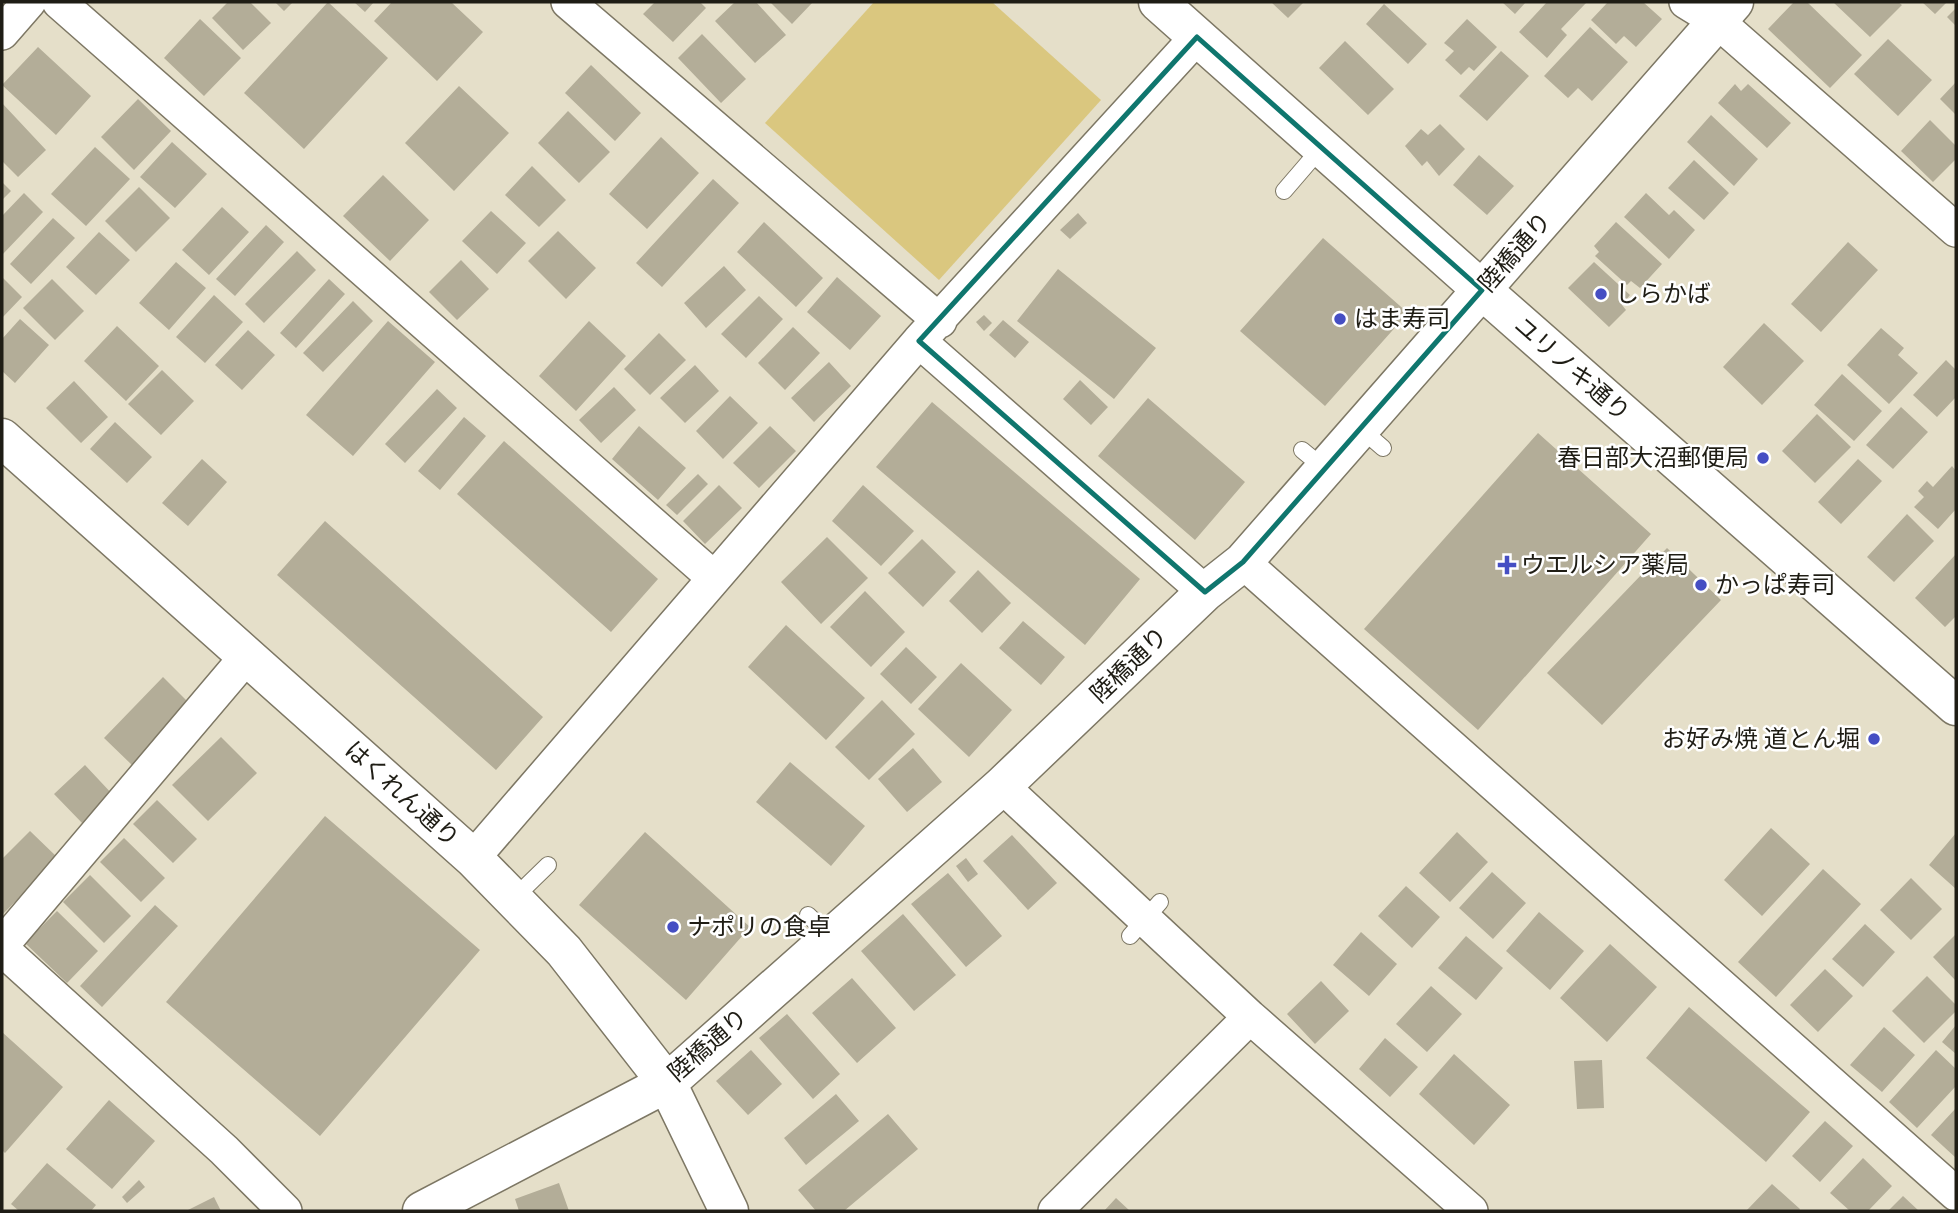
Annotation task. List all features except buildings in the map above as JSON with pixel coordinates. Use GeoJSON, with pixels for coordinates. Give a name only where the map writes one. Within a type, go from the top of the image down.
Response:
{"type":"FeatureCollection","features":[{"type":"Feature","properties":{"kind":"street"},"geometry":{"type":"LineString","coordinates":[[2,33],[29,2]]}},
{"type":"Feature","properties":{"kind":"street"},"geometry":{"type":"LineString","coordinates":[[59,2],[713,578]]}},
{"type":"Feature","properties":{"kind":"street"},"geometry":{"type":"LineString","coordinates":[[568,2],[929,331],[1205,593]]}},
{"type":"Feature","properties":{"kind":"street","name":"ユリノキ通り"},"geometry":{"type":"LineString","coordinates":[[1158,2],[1956,706]]}},
{"type":"Feature","properties":{"kind":"street"},"geometry":{"type":"LineString","coordinates":[[1712,8],[1956,230]]}},
{"type":"Feature","properties":{"kind":"street","name":"陸橋通り"},"geometry":{"type":"LineString","coordinates":[[422,1211],[667,1083],[820,926],[1002,786],[1102,699],[1205,593],[1243,562],[1313,460],[1371,438],[1482,290],[1712,8]]}},
{"type":"Feature","properties":{"kind":"street"},"geometry":{"type":"LineString","coordinates":[[473,858],[929,331],[1135,118],[1197,37]]}},
{"type":"Feature","properties":{"kind":"street","name":"はくれん通り"},"geometry":{"type":"LineString","coordinates":[[2,438],[473,858],[564,951],[667,1083],[729,1211]]}},
{"type":"Feature","properties":{"kind":"street"},"geometry":{"type":"LineString","coordinates":[[1243,562],[1318,640],[1956,1194]]}},
{"type":"Feature","properties":{"kind":"street"},"geometry":{"type":"LineString","coordinates":[[247,656],[2,947],[224,1150],[285,1211]]}},
{"type":"Feature","properties":{"kind":"street"},"geometry":{"type":"LineString","coordinates":[[1002,786],[1250,1017],[1471,1211]]}},
{"type":"Feature","properties":{"kind":"street"},"geometry":{"type":"LineString","coordinates":[[1055,1211],[1127,1124],[1250,1017]]}},
{"type":"Feature","properties":{"kind":"lane"},"geometry":{"type":"LineString","coordinates":[[1284,191],[1322,147]]}},
{"type":"Feature","properties":{"kind":"lane"},"geometry":{"type":"LineString","coordinates":[[513,899],[548,865]]}},
{"type":"Feature","properties":{"kind":"highlighted area"},"geometry":{"type":"Polygon","coordinates":[[[1197,37],[1482,290],[1243,562],[1205,592],[919,341],[1197,37]]]}},
{"type":"Feature","properties":{"kind":"shaded area"},"geometry":{"type":"Polygon","coordinates":[[[874,2],[992,2],[1101,100],[939,280],[765,123],[874,2]]]}},
{"type":"Feature","properties":{"kind":"place","name":"しらかば"},"geometry":{"type":"Point","coordinates":[1601,294]}},
{"type":"Feature","properties":{"kind":"place","name":"はま寿司"},"geometry":{"type":"Point","coordinates":[1340,319]}},
{"type":"Feature","properties":{"kind":"place","name":"春日部大沼郵便局"},"geometry":{"type":"Point","coordinates":[1763,458]}},
{"type":"Feature","properties":{"kind":"place","name":"ウエルシア薬局"},"geometry":{"type":"Point","coordinates":[1507,565]}},
{"type":"Feature","properties":{"kind":"place","name":"かっぱ寿司"},"geometry":{"type":"Point","coordinates":[1701,585]}},
{"type":"Feature","properties":{"kind":"place","name":"お好み焼 道とん堀"},"geometry":{"type":"Point","coordinates":[1874,739]}},
{"type":"Feature","properties":{"kind":"place","name":"ナポリの食卓"},"geometry":{"type":"Point","coordinates":[673,927]}}]}
